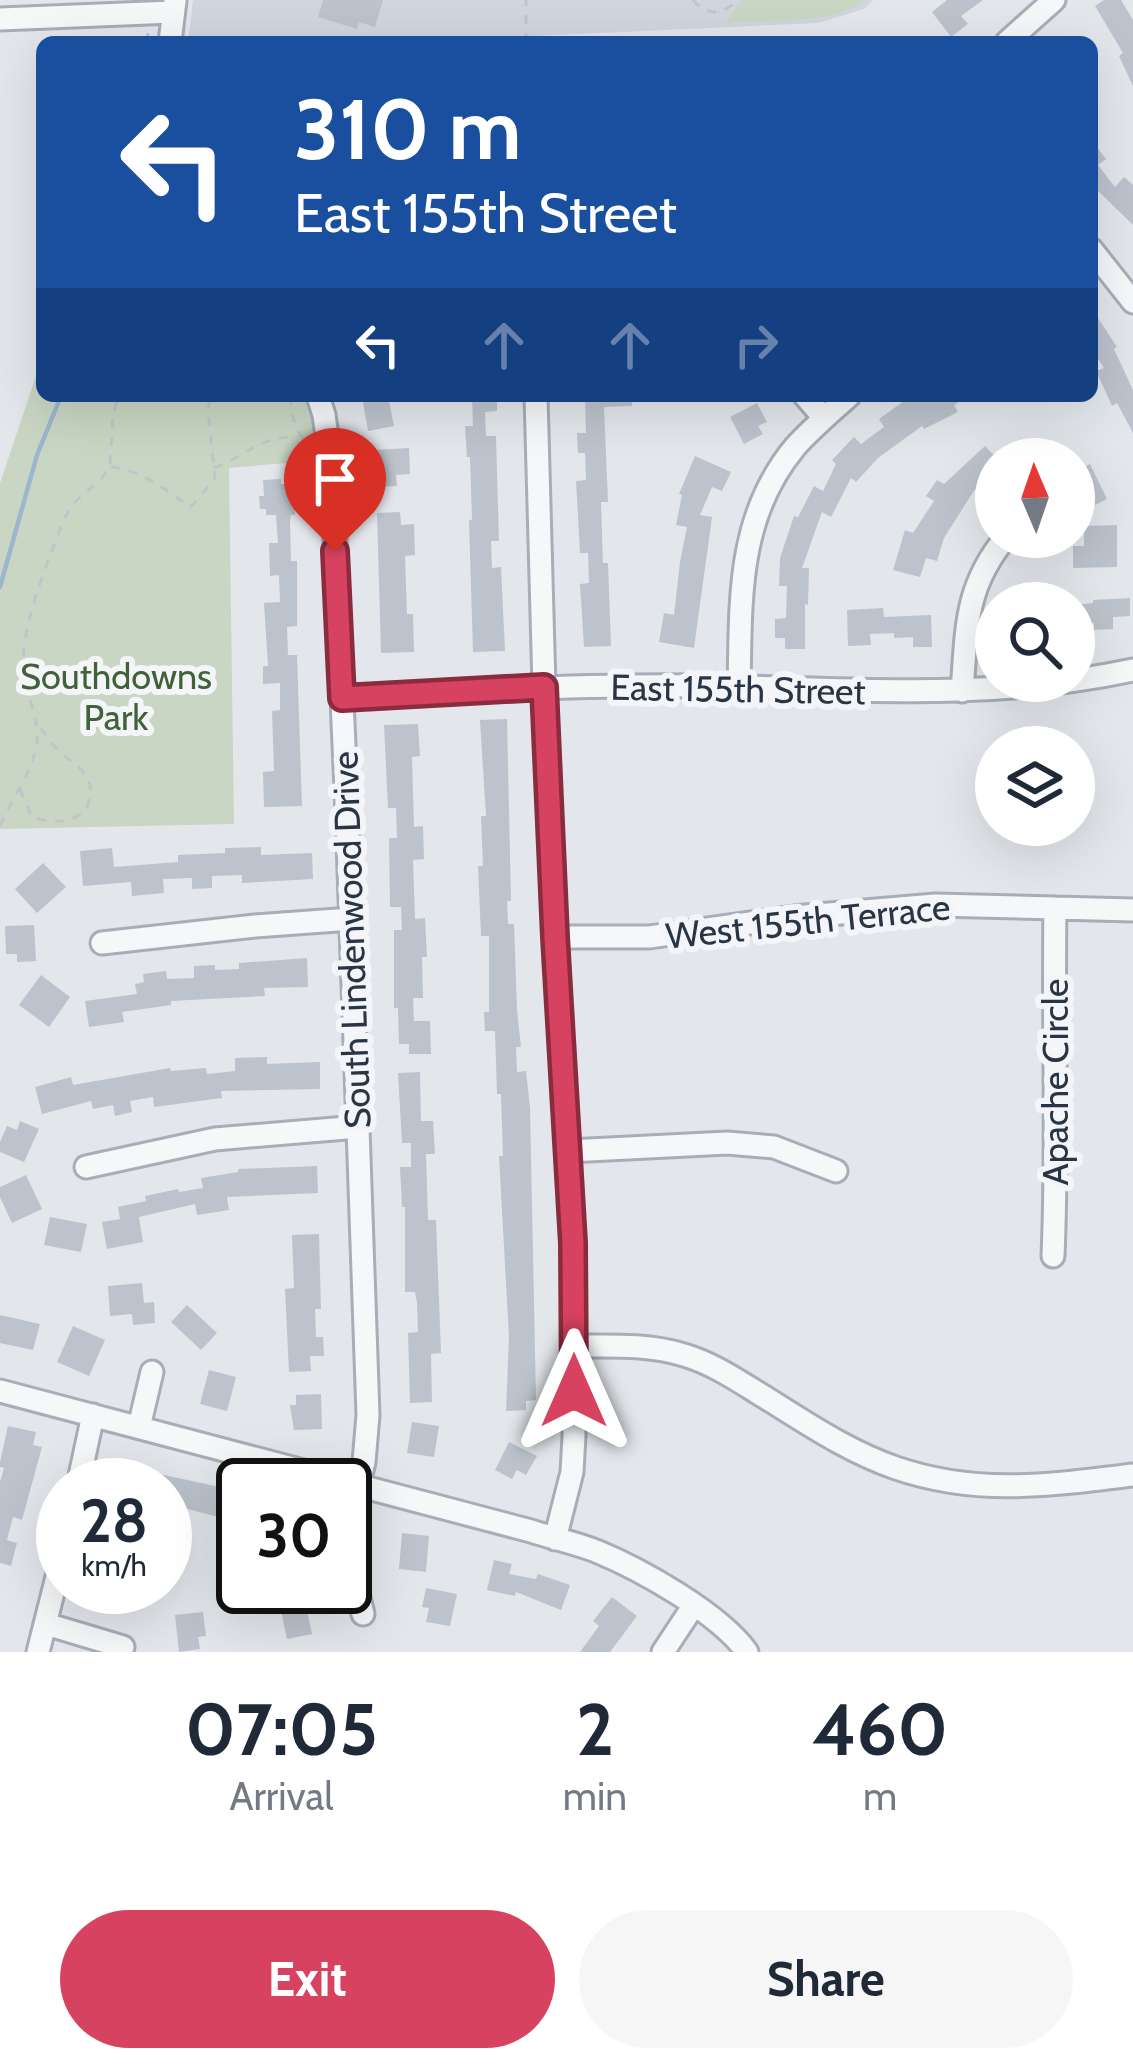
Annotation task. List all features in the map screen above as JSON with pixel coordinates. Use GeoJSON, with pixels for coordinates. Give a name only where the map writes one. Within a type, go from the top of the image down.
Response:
{"type":"FeatureCollection","features":[{"type":"Feature","properties":{"kind":"street"},"geometry":{"type":"LineString","coordinates":[[1010,36],[1026,9],[1054,0]]}},
{"type":"Feature","properties":{"kind":"street"},"geometry":{"type":"LineString","coordinates":[[0,19],[174,6],[171,36]]}},
{"type":"Feature","properties":{"kind":"street"},"geometry":{"type":"LineString","coordinates":[[1098,258],[1133,302]]}},
{"type":"Feature","properties":{"kind":"street","name":"South Lindenwood Drive"},"geometry":{"type":"LineString","coordinates":[[320,402],[332,472],[342,698],[368,1415],[364,1458]]}},
{"type":"Feature","properties":{"kind":"street"},"geometry":{"type":"LineString","coordinates":[[536,402],[544,687],[573,1243],[572,1472],[556,1538]]}},
{"type":"Feature","properties":{"kind":"street"},"geometry":{"type":"LineString","coordinates":[[810,402],[824,418]]}},
{"type":"Feature","properties":{"kind":"street"},"geometry":{"type":"LineString","coordinates":[[739,688],[742,587],[750,531],[794,448],[842,402]]}},
{"type":"Feature","properties":{"kind":"street"},"geometry":{"type":"LineString","coordinates":[[962,691],[968,611],[978,578],[992,558]]}},
{"type":"Feature","properties":{"kind":"street","name":"East 155th Street"},"geometry":{"type":"LineString","coordinates":[[342,698],[544,687],[962,691],[1075,682],[1133,670]]}},
{"type":"Feature","properties":{"kind":"street","name":"West 155th Terrace"},"geometry":{"type":"LineString","coordinates":[[555,937],[649,937],[935,905],[1133,910]]}},
{"type":"Feature","properties":{"kind":"street","name":"Apache Circle"},"geometry":{"type":"LineString","coordinates":[[1053,1256],[1055,908]]}},
{"type":"Feature","properties":{"kind":"street"},"geometry":{"type":"LineString","coordinates":[[101,943],[351,919]]}},
{"type":"Feature","properties":{"kind":"street"},"geometry":{"type":"LineString","coordinates":[[86,1167],[215,1139],[358,1127]]}},
{"type":"Feature","properties":{"kind":"street"},"geometry":{"type":"LineString","coordinates":[[568,1151],[727,1143],[774,1147],[836,1171]]}},
{"type":"Feature","properties":{"kind":"street"},"geometry":{"type":"LineString","coordinates":[[574,1346],[637,1346],[693,1358],[842,1444],[894,1468],[935,1479],[1007,1488],[1133,1475]]}},
{"type":"Feature","properties":{"kind":"street"},"geometry":{"type":"LineString","coordinates":[[139,1427],[152,1372]]}},
{"type":"Feature","properties":{"kind":"street"},"geometry":{"type":"LineString","coordinates":[[0,1391],[256,1458]]}},
{"type":"Feature","properties":{"kind":"street"},"geometry":{"type":"LineString","coordinates":[[84,1458],[93,1415]]}},
{"type":"Feature","properties":{"kind":"street"},"geometry":{"type":"LineString","coordinates":[[372,1489],[596,1551],[694,1605],[747,1652]]}},
{"type":"Feature","properties":{"kind":"street"},"geometry":{"type":"LineString","coordinates":[[663,1652],[694,1605]]}},
{"type":"Feature","properties":{"kind":"street"},"geometry":{"type":"LineString","coordinates":[[38,1652],[48,1614]]}},
{"type":"Feature","properties":{"kind":"street"},"geometry":{"type":"LineString","coordinates":[[46,1624],[123,1647]]}},
{"type":"Feature","properties":{"kind":"path"},"geometry":{"type":"LineString","coordinates":[[526,0],[526,36]]}},
{"type":"Feature","properties":{"kind":"path"},"geometry":{"type":"LineString","coordinates":[[692,0],[712,13],[727,10],[736,0]]}},
{"type":"Feature","properties":{"kind":"path"},"geometry":{"type":"LineString","coordinates":[[0,826],[37,745],[37,724],[23,667],[25,638],[64,519],[110,466],[116,402]]}},
{"type":"Feature","properties":{"kind":"path"},"geometry":{"type":"LineString","coordinates":[[110,466],[149,479],[191,507],[214,478],[209,402]]}},
{"type":"Feature","properties":{"kind":"path"},"geometry":{"type":"LineString","coordinates":[[214,468],[262,441],[300,436]]}},
{"type":"Feature","properties":{"kind":"path"},"geometry":{"type":"LineString","coordinates":[[19,788],[32,817],[41,820],[75,819],[86,809],[91,795],[87,774],[37,724]]}},
{"type":"Feature","properties":{"kind":"shaded area"},"geometry":{"type":"Polygon","coordinates":[[[193,0],[873,0],[864,9],[818,23],[535,36],[189,36],[193,0]]]}},
{"type":"Feature","properties":{"kind":"green space"},"geometry":{"type":"Polygon","coordinates":[[[741,0],[864,0],[819,17],[727,22],[741,0]]]}},
{"type":"Feature","properties":{"kind":"green space","name":"Southdowns Park"},"geometry":{"type":"Polygon","coordinates":[[[36,376],[36,402],[309,402],[321,460],[229,468],[234,824],[0,829],[0,483],[36,376]]]}},
{"type":"Feature","properties":{"kind":"building"},"geometry":{"type":"Polygon","coordinates":[[[323,0],[383,0],[375,27],[359,22],[357,29],[318,17],[323,0]]]}},
{"type":"Feature","properties":{"kind":"building"},"geometry":{"type":"Polygon","coordinates":[[[947,0],[983,0],[961,16],[968,24],[952,36],[932,12],[947,0]]]}},
{"type":"Feature","properties":{"kind":"building"},"geometry":{"type":"Polygon","coordinates":[[[1104,0],[1121,0],[1133,20],[1133,86],[1119,56],[1123,53],[1095,6],[1104,0]]]}},
{"type":"Feature","properties":{"kind":"building"},"geometry":{"type":"Polygon","coordinates":[[[1098,165],[1115,187],[1124,177],[1133,185],[1133,225],[1098,191],[1098,165]]]}},
{"type":"Feature","properties":{"kind":"building"},"geometry":{"type":"Polygon","coordinates":[[[1098,318],[1117,347],[1133,390],[1133,433],[1117,403],[1112,406],[1098,375],[1104,368],[1098,359],[1098,318]]]}},
{"type":"Feature","properties":{"kind":"building"},"geometry":{"type":"Polygon","coordinates":[[[363,402],[389,402],[394,426],[368,431],[363,402]]]}},
{"type":"Feature","properties":{"kind":"building"},"geometry":{"type":"Polygon","coordinates":[[[472,402],[497,402],[497,411],[485,412],[486,436],[496,436],[499,541],[491,541],[492,568],[501,567],[505,651],[473,652],[470,457],[465,426],[473,426],[472,402]]]}},
{"type":"Feature","properties":{"kind":"building"},"geometry":{"type":"Polygon","coordinates":[[[585,402],[632,402],[632,406],[604,407],[608,502],[601,502],[611,646],[584,647],[580,584],[589,583],[588,553],[580,553],[576,481],[586,480],[585,453],[578,453],[577,433],[586,433],[585,402]]]}},
{"type":"Feature","properties":{"kind":"building"},"geometry":{"type":"Polygon","coordinates":[[[903,402],[959,402],[954,405],[958,412],[922,426],[878,458],[856,482],[851,478],[831,517],[822,512],[802,568],[809,568],[805,649],[785,649],[785,638],[775,638],[775,619],[786,618],[787,586],[779,586],[780,558],[794,516],[798,517],[814,486],[823,491],[836,464],[832,460],[854,437],[861,444],[884,427],[879,419],[903,402]]]}},
{"type":"Feature","properties":{"kind":"building"},"geometry":{"type":"Polygon","coordinates":[[[757,403],[767,422],[758,426],[763,434],[744,444],[730,417],[757,403]]]}},
{"type":"Feature","properties":{"kind":"building"},"geometry":{"type":"Polygon","coordinates":[[[409,448],[410,474],[396,475],[397,486],[376,487],[374,450],[409,448]]]}},
{"type":"Feature","properties":{"kind":"building"},"geometry":{"type":"Polygon","coordinates":[[[975,455],[975,489],[944,538],[937,561],[926,558],[920,577],[893,570],[905,530],[913,533],[934,501],[926,496],[937,480],[944,484],[975,455]]]}},
{"type":"Feature","properties":{"kind":"building"},"geometry":{"type":"Polygon","coordinates":[[[695,456],[731,472],[722,491],[712,487],[700,515],[712,517],[694,648],[659,642],[664,613],[674,615],[687,527],[676,525],[679,494],[695,456]]]}},
{"type":"Feature","properties":{"kind":"building"},"geometry":{"type":"Polygon","coordinates":[[[1095,474],[1107,499],[1095,505],[1095,474]]]}},
{"type":"Feature","properties":{"kind":"building"},"geometry":{"type":"Polygon","coordinates":[[[281,479],[286,494],[291,494],[295,515],[290,522],[291,561],[297,561],[297,626],[287,627],[288,655],[297,655],[302,806],[264,807],[263,772],[274,771],[272,711],[280,710],[280,683],[263,684],[263,666],[268,666],[264,603],[280,602],[279,575],[270,576],[269,543],[278,543],[276,515],[260,509],[259,496],[264,496],[263,480],[281,479]]]}},
{"type":"Feature","properties":{"kind":"building"},"geometry":{"type":"Polygon","coordinates":[[[400,512],[401,525],[414,524],[415,555],[405,556],[414,652],[381,653],[377,513],[400,512]]]}},
{"type":"Feature","properties":{"kind":"building"},"geometry":{"type":"Polygon","coordinates":[[[1117,525],[1117,567],[1073,568],[1073,558],[1095,558],[1095,526],[1117,525]]]}},
{"type":"Feature","properties":{"kind":"building"},"geometry":{"type":"Polygon","coordinates":[[[1130,598],[1130,616],[1113,617],[1113,629],[1095,630],[1095,600],[1130,598]]]}},
{"type":"Feature","properties":{"kind":"building"},"geometry":{"type":"Polygon","coordinates":[[[883,608],[884,617],[931,615],[932,647],[913,647],[913,637],[894,638],[894,633],[870,634],[871,645],[848,646],[847,610],[883,608]]]}},
{"type":"Feature","properties":{"kind":"building"},"geometry":{"type":"Polygon","coordinates":[[[507,719],[511,901],[507,901],[508,924],[514,924],[521,1047],[516,1047],[517,1072],[526,1071],[530,1108],[536,1400],[526,1401],[526,1410],[506,1411],[509,1337],[499,1156],[503,1156],[501,1094],[497,1094],[495,1031],[485,1031],[489,936],[481,936],[478,866],[483,866],[481,816],[486,816],[480,720],[507,719]]]}},
{"type":"Feature","properties":{"kind":"building"},"geometry":{"type":"Polygon","coordinates":[[[418,724],[420,756],[412,757],[414,827],[423,826],[424,859],[413,860],[415,919],[425,918],[427,957],[422,957],[423,998],[413,998],[414,1021],[430,1021],[431,1054],[409,1054],[409,1044],[399,1044],[394,930],[402,930],[401,907],[390,907],[389,838],[397,838],[396,808],[388,808],[384,725],[418,724]]]}},
{"type":"Feature","properties":{"kind":"building"},"geometry":{"type":"Polygon","coordinates":[[[261,847],[261,855],[312,853],[313,879],[242,883],[242,875],[212,876],[212,888],[192,889],[192,878],[163,879],[164,893],[132,896],[131,882],[83,886],[80,851],[112,848],[114,867],[178,862],[178,855],[225,853],[225,848],[261,847]]]}},
{"type":"Feature","properties":{"kind":"building"},"geometry":{"type":"Polygon","coordinates":[[[43,863],[66,887],[37,913],[15,889],[43,863]]]}},
{"type":"Feature","properties":{"kind":"building"},"geometry":{"type":"Polygon","coordinates":[[[34,925],[36,961],[17,962],[17,954],[6,954],[5,926],[34,925]]]}},
{"type":"Feature","properties":{"kind":"building"},"geometry":{"type":"Polygon","coordinates":[[[307,958],[308,987],[264,988],[265,996],[171,1001],[171,1005],[122,1012],[124,1022],[89,1027],[85,1001],[137,994],[135,984],[144,982],[143,974],[166,971],[167,979],[194,978],[194,966],[239,969],[239,963],[307,958]]]}},
{"type":"Feature","properties":{"kind":"building"},"geometry":{"type":"Polygon","coordinates":[[[41,975],[70,997],[49,1027],[19,1005],[41,975]]]}},
{"type":"Feature","properties":{"kind":"building"},"geometry":{"type":"Polygon","coordinates":[[[267,1057],[267,1064],[320,1062],[320,1089],[221,1091],[222,1098],[154,1107],[153,1097],[130,1101],[132,1112],[115,1116],[113,1105],[93,1109],[91,1101],[42,1114],[35,1087],[71,1077],[73,1085],[170,1068],[206,1068],[207,1074],[235,1071],[235,1058],[267,1057]]]}},
{"type":"Feature","properties":{"kind":"building"},"geometry":{"type":"Polygon","coordinates":[[[420,1072],[421,1121],[433,1121],[435,1154],[426,1154],[428,1220],[436,1220],[441,1353],[431,1354],[432,1402],[410,1403],[408,1333],[418,1332],[417,1303],[415,1292],[405,1292],[400,1167],[411,1167],[411,1143],[402,1143],[398,1073],[420,1072]]]}},
{"type":"Feature","properties":{"kind":"building"},"geometry":{"type":"Polygon","coordinates":[[[20,1121],[39,1129],[24,1162],[0,1152],[7,1126],[17,1130],[20,1121]]]}},
{"type":"Feature","properties":{"kind":"building"},"geometry":{"type":"Polygon","coordinates":[[[317,1166],[318,1193],[227,1197],[229,1210],[197,1215],[195,1204],[139,1217],[143,1242],[107,1249],[102,1222],[120,1219],[118,1207],[146,1201],[145,1196],[203,1188],[201,1178],[238,1169],[317,1166]]]}},
{"type":"Feature","properties":{"kind":"building"},"geometry":{"type":"Polygon","coordinates":[[[26,1175],[42,1209],[12,1223],[0,1187],[26,1175]]]}},
{"type":"Feature","properties":{"kind":"building"},"geometry":{"type":"Polygon","coordinates":[[[50,1217],[87,1224],[81,1252],[44,1245],[50,1217]]]}},
{"type":"Feature","properties":{"kind":"building"},"geometry":{"type":"Polygon","coordinates":[[[319,1234],[321,1309],[315,1309],[316,1337],[323,1337],[324,1356],[310,1356],[311,1371],[289,1372],[285,1289],[294,1288],[292,1235],[319,1234]]]}},
{"type":"Feature","properties":{"kind":"building"},"geometry":{"type":"Polygon","coordinates":[[[142,1283],[144,1303],[154,1302],[155,1323],[133,1325],[132,1314],[110,1316],[108,1286],[142,1283]]]}},
{"type":"Feature","properties":{"kind":"building"},"geometry":{"type":"Polygon","coordinates":[[[187,1305],[217,1333],[201,1350],[171,1322],[187,1305]]]}},
{"type":"Feature","properties":{"kind":"building"},"geometry":{"type":"Polygon","coordinates":[[[0,1315],[40,1324],[33,1350],[0,1343],[0,1315]]]}},
{"type":"Feature","properties":{"kind":"building"},"geometry":{"type":"Polygon","coordinates":[[[73,1326],[105,1340],[89,1376],[57,1362],[73,1326]]]}},
{"type":"Feature","properties":{"kind":"building"},"geometry":{"type":"Polygon","coordinates":[[[209,1370],[236,1377],[227,1411],[200,1404],[209,1370]]]}},
{"type":"Feature","properties":{"kind":"building"},"geometry":{"type":"Polygon","coordinates":[[[321,1394],[322,1429],[294,1430],[290,1405],[296,1405],[296,1395],[321,1394]]]}},
{"type":"Feature","properties":{"kind":"building"},"geometry":{"type":"Polygon","coordinates":[[[412,1422],[439,1426],[434,1457],[407,1453],[412,1422]]]}},
{"type":"Feature","properties":{"kind":"building"},"geometry":{"type":"Polygon","coordinates":[[[8,1426],[36,1432],[33,1445],[42,1447],[22,1520],[13,1517],[7,1540],[17,1543],[11,1566],[0,1563],[4,1468],[0,1462],[8,1426]]]}},
{"type":"Feature","properties":{"kind":"building"},"geometry":{"type":"Polygon","coordinates":[[[509,1442],[537,1456],[526,1475],[517,1470],[512,1479],[495,1470],[509,1442]]]}},
{"type":"Feature","properties":{"kind":"building"},"geometry":{"type":"Polygon","coordinates":[[[192,1481],[216,1486],[216,1516],[192,1510],[192,1481]]]}},
{"type":"Feature","properties":{"kind":"building"},"geometry":{"type":"Polygon","coordinates":[[[402,1533],[429,1536],[426,1572],[399,1569],[402,1533]]]}},
{"type":"Feature","properties":{"kind":"building"},"geometry":{"type":"Polygon","coordinates":[[[494,1560],[512,1564],[509,1574],[536,1579],[538,1574],[570,1585],[561,1610],[516,1592],[515,1596],[487,1590],[494,1560]]]}},
{"type":"Feature","properties":{"kind":"building"},"geometry":{"type":"Polygon","coordinates":[[[426,1588],[457,1594],[450,1626],[426,1622],[429,1608],[422,1607],[426,1588]]]}},
{"type":"Feature","properties":{"kind":"building"},"geometry":{"type":"Polygon","coordinates":[[[612,1597],[637,1616],[610,1652],[580,1652],[599,1626],[593,1621],[612,1597]]]}},
{"type":"Feature","properties":{"kind":"building"},"geometry":{"type":"Polygon","coordinates":[[[203,1612],[206,1636],[198,1637],[200,1649],[179,1652],[175,1615],[203,1612]]]}},
{"type":"Feature","properties":{"kind":"building"},"geometry":{"type":"Polygon","coordinates":[[[282,1614],[308,1614],[312,1634],[287,1639],[282,1614]]]}},
{"type":"Feature","properties":{"kind":"waterway"},"geometry":{"type":"LineString","coordinates":[[0,587],[37,455],[59,402]]}},
{"type":"Feature","properties":{"kind":"route"},"geometry":{"type":"LineString","coordinates":[[335,551],[342,698],[544,687],[573,1243],[574,1391]]}}]}
